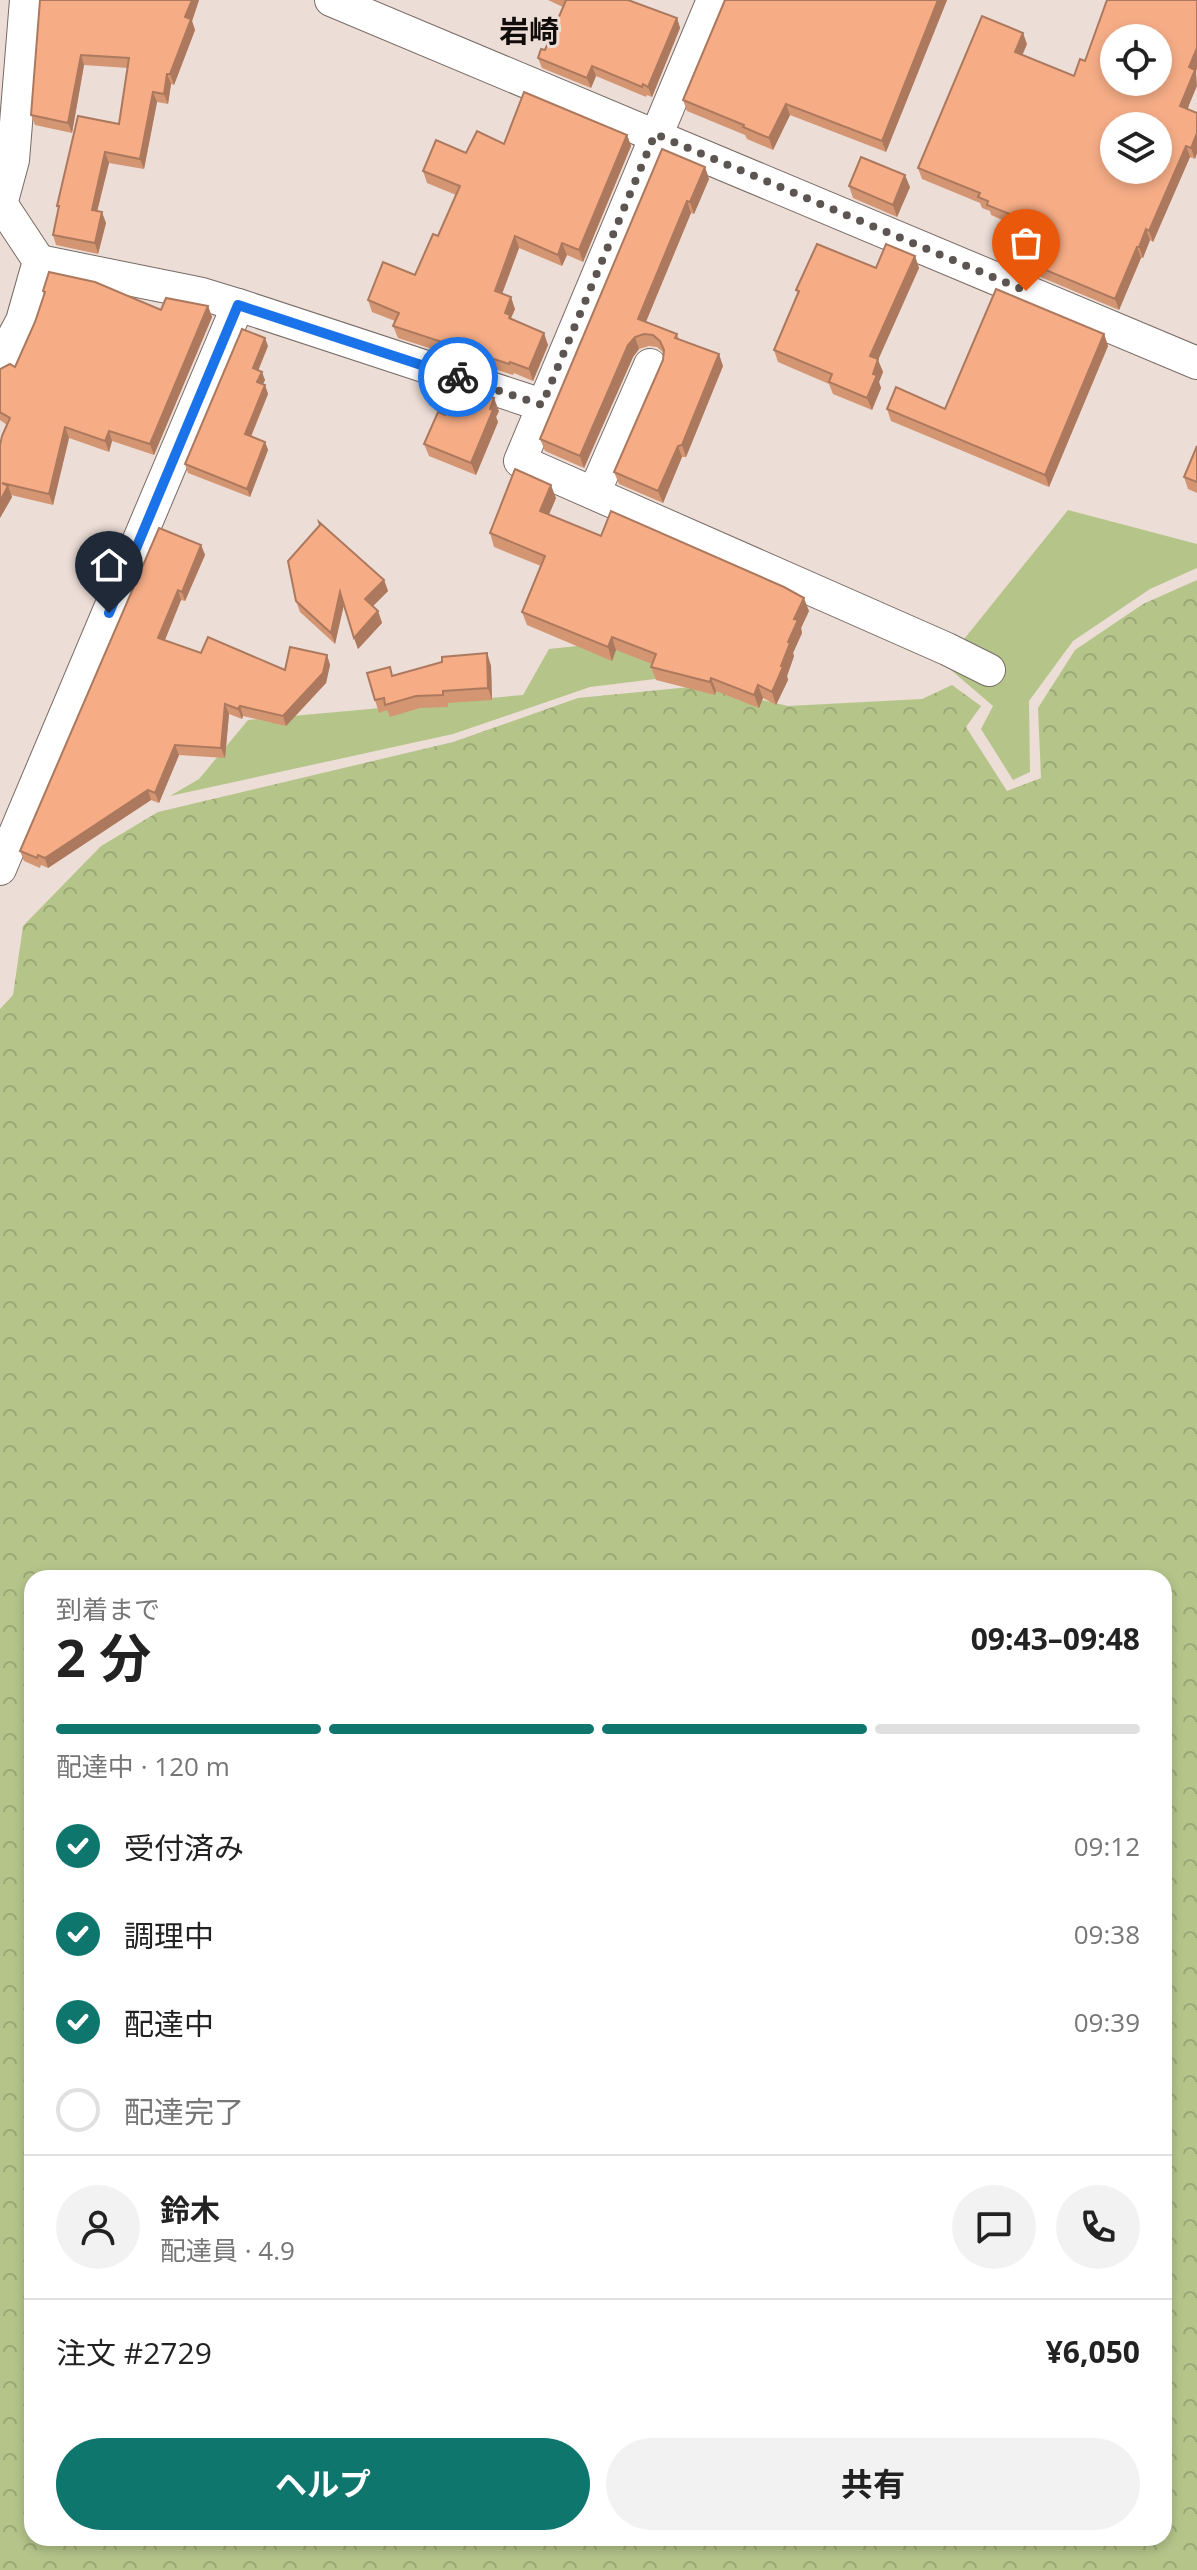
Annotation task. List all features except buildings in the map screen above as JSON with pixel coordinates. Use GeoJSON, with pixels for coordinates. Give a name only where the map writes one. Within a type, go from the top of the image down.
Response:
{"type":"FeatureCollection","features":[{"type":"Feature","properties":{"kind":"street"},"geometry":{"type":"LineString","coordinates":[[26,0],[13,160],[1,206],[39,261],[202,294],[542,405]]}},
{"type":"Feature","properties":{"kind":"street"},"geometry":{"type":"LineString","coordinates":[[331,0],[1197,363]]}},
{"type":"Feature","properties":{"kind":"street"},"geometry":{"type":"LineString","coordinates":[[713,0],[520,461],[989,670]]}},
{"type":"Feature","properties":{"kind":"street"},"geometry":{"type":"LineString","coordinates":[[0,362],[22,321],[39,261]]}},
{"type":"Feature","properties":{"kind":"street"},"geometry":{"type":"LineString","coordinates":[[0,869],[238,305]]}},
{"type":"Feature","properties":{"kind":"street"},"geometry":{"type":"LineString","coordinates":[[594,493],[650,365]]}},
{"type":"Feature","properties":{"kind":"green space"},"geometry":{"type":"Polygon","coordinates":[[[1068,510],[1197,544],[1197,568],[1150,589],[1073,641],[1029,701],[1030,772],[1013,780],[981,729],[993,706],[944,664],[1068,510]]]}},
{"type":"Feature","properties":{"kind":"green space"},"geometry":{"type":"Polygon","coordinates":[[[1197,580],[1197,2570],[0,2570],[0,1009],[13,995],[23,926],[101,846],[158,812],[453,742],[578,698],[700,686],[788,706],[922,699],[952,685],[981,706],[966,727],[1007,791],[1041,778],[1038,708],[1075,650],[1143,604],[1197,580]]]}},
{"type":"Feature","properties":{"kind":"green space"},"geometry":{"type":"Polygon","coordinates":[[[605,643],[680,676],[590,687],[453,734],[170,796],[199,779],[248,720],[523,695],[549,649],[605,643]]]}},
{"type":"Feature","properties":{"kind":"way so far"},"geometry":{"type":"LineString","coordinates":[[458,377],[542,405],[655,134],[1026,291]]}},
{"type":"Feature","properties":{"kind":"district","name":"岩崎"},"geometry":{"type":"Point","coordinates":[529,30]}},
{"type":"Feature","properties":{"kind":"route"},"geometry":{"type":"LineString","coordinates":[[109,613],[238,305],[458,377]]}}]}
